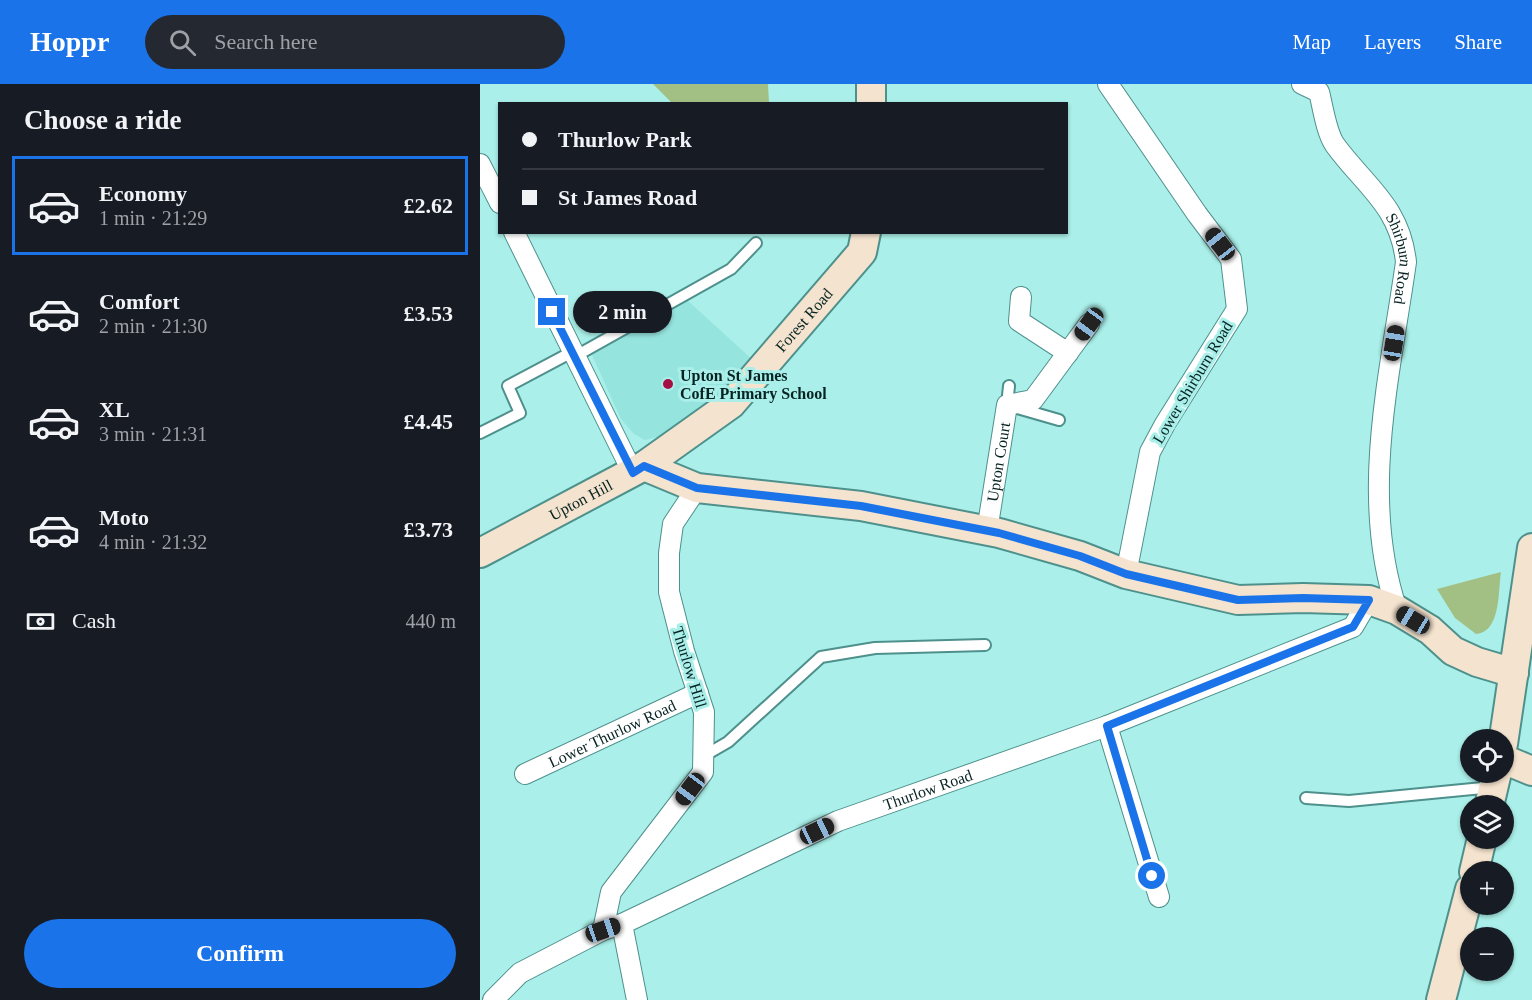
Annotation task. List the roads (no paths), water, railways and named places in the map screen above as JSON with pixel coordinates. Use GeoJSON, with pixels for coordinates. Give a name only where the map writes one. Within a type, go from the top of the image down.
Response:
{"type":"FeatureCollection","features":[{"type":"Feature","properties":{"kind":"street"},"geometry":{"type":"LineString","coordinates":[[871,84],[871,102]]}},
{"type":"Feature","properties":{"kind":"street","name":"Lower Shirburn Road"},"geometry":{"type":"LineString","coordinates":[[1108,84],[1197,214],[1231,259],[1237,309],[1150,452],[1126,574]]}},
{"type":"Feature","properties":{"kind":"street","name":"Shirburn Road"},"geometry":{"type":"LineString","coordinates":[[1313,87],[1334,143],[1384,201],[1404,243],[1406,262],[1387,393],[1378,505],[1380,541],[1397,610]]}},
{"type":"Feature","properties":{"kind":"street"},"geometry":{"type":"LineString","coordinates":[[482,173],[498,200]]}},
{"type":"Feature","properties":{"kind":"street"},"geometry":{"type":"LineString","coordinates":[[515,234],[573,354],[638,470],[697,488],[861,506],[987,531],[1080,556],[1126,574],[1238,600],[1303,598],[1369,600],[1397,610],[1430,630],[1453,651],[1477,662],[1514,673]]}},
{"type":"Feature","properties":{"kind":"street","name":"Forest Road"},"geometry":{"type":"LineString","coordinates":[[638,470],[731,404],[862,252],[866,234]]}},
{"type":"Feature","properties":{"kind":"street"},"geometry":{"type":"LineString","coordinates":[[1021,297],[1019,321],[1068,353]]}},
{"type":"Feature","properties":{"kind":"street","name":"Upton Court"},"geometry":{"type":"LineString","coordinates":[[987,531],[1008,395],[1033,400],[1089,324]]}},
{"type":"Feature","properties":{"kind":"street","name":"Upton Hill"},"geometry":{"type":"LineString","coordinates":[[480,553],[638,470]]}},
{"type":"Feature","properties":{"kind":"street","name":"Thurlow Hill"},"geometry":{"type":"LineString","coordinates":[[612,927],[611,892],[703,771],[704,712],[669,592],[669,553],[673,524],[697,488]]}},
{"type":"Feature","properties":{"kind":"street"},"geometry":{"type":"LineString","coordinates":[[1505,729],[1532,552]]}},
{"type":"Feature","properties":{"kind":"street","name":"Thurlow Road"},"geometry":{"type":"LineString","coordinates":[[493,1000],[520,973],[612,927],[838,821],[1107,726],[1353,627],[1369,600]]}},
{"type":"Feature","properties":{"kind":"street","name":"Lower Thurlow Road"},"geometry":{"type":"LineString","coordinates":[[525,774],[698,693]]}},
{"type":"Feature","properties":{"kind":"street"},"geometry":{"type":"LineString","coordinates":[[1107,726],[1159,897]]}},
{"type":"Feature","properties":{"kind":"street"},"geometry":{"type":"LineString","coordinates":[[1514,764],[1532,771]]}},
{"type":"Feature","properties":{"kind":"street"},"geometry":{"type":"LineString","coordinates":[[1441,1000],[1463,915]]}},
{"type":"Feature","properties":{"kind":"street"},"geometry":{"type":"LineString","coordinates":[[612,927],[637,1000]]}},
{"type":"Feature","properties":{"kind":"lane"},"geometry":{"type":"LineString","coordinates":[[480,433],[520,413],[508,386],[573,354],[731,269],[756,243]]}},
{"type":"Feature","properties":{"kind":"lane"},"geometry":{"type":"LineString","coordinates":[[1008,395],[1059,420]]}},
{"type":"Feature","properties":{"kind":"lane"},"geometry":{"type":"LineString","coordinates":[[702,757],[728,742],[821,657],[875,648],[985,645]]}},
{"type":"Feature","properties":{"kind":"lane"},"geometry":{"type":"LineString","coordinates":[[1306,798],[1349,801],[1493,788]]}},
{"type":"Feature","properties":{"kind":"place","name":"Upton St James CofE Primary School"},"geometry":{"type":"Point","coordinates":[668,384]}}]}
